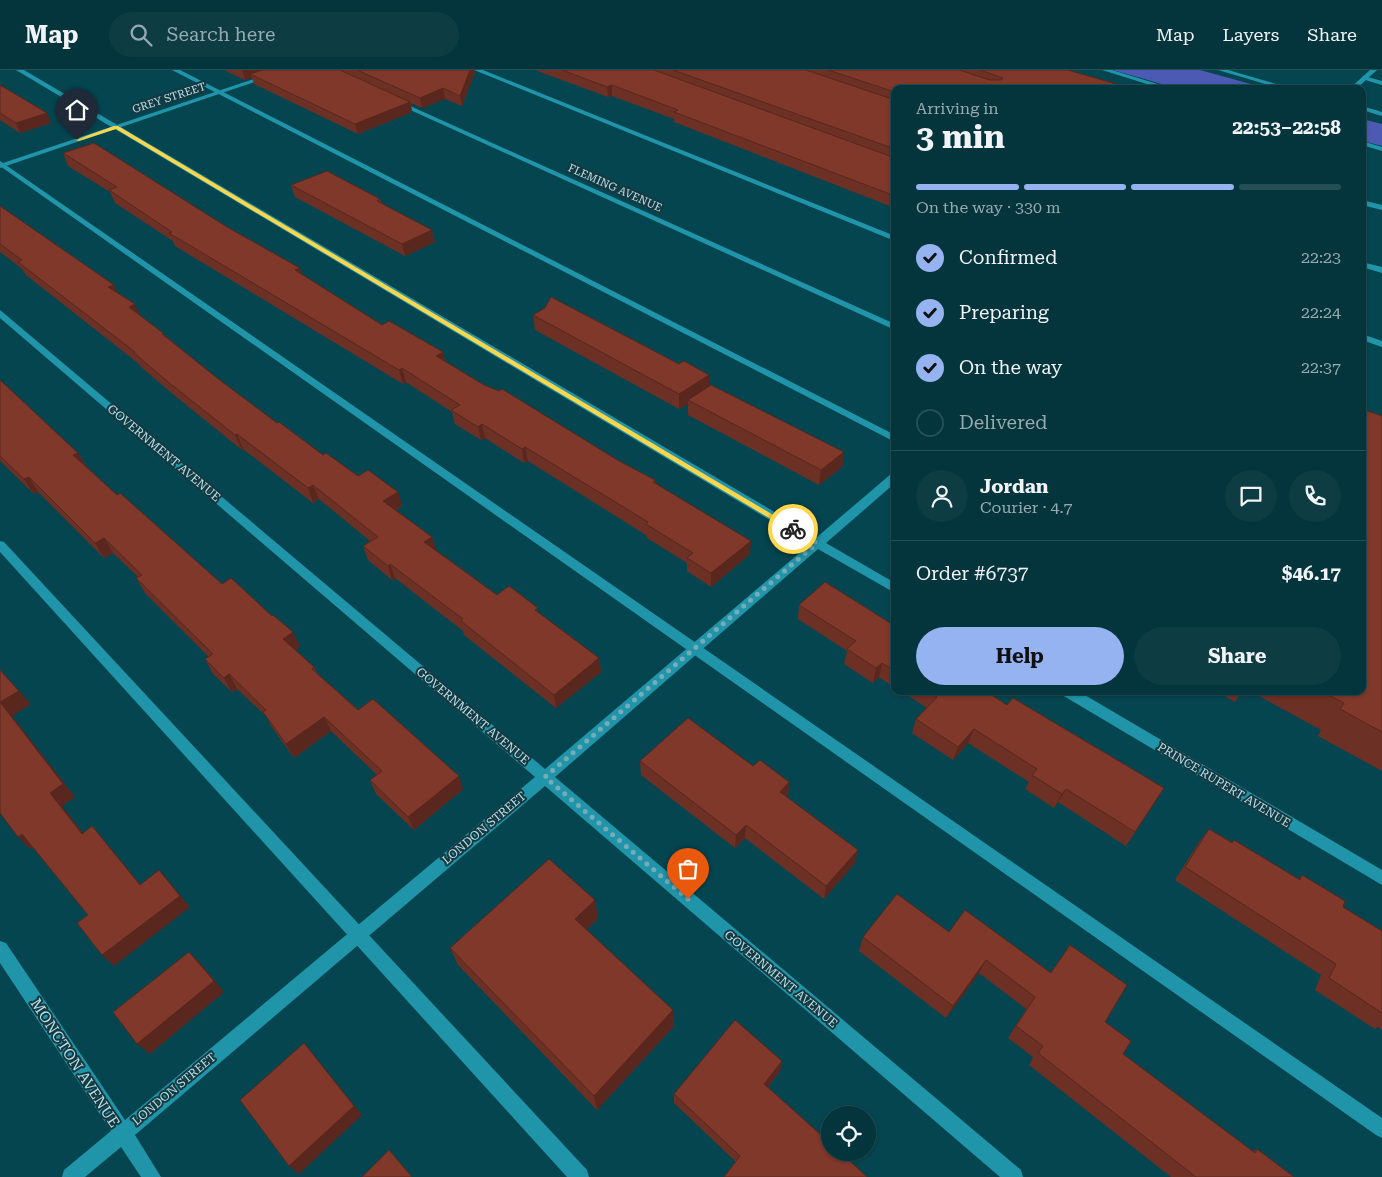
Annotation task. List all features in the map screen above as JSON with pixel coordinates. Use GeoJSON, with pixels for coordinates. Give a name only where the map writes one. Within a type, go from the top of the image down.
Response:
{"type":"FeatureCollection","features":[{"type":"Feature","properties":{"kind":"street"},"geometry":{"type":"LineString","coordinates":[[19,70],[891,587]]}},
{"type":"Feature","properties":{"kind":"street"},"geometry":{"type":"LineString","coordinates":[[175,70],[891,437]]}},
{"type":"Feature","properties":{"kind":"street","name":"GREY STREET"},"geometry":{"type":"LineString","coordinates":[[1,165],[288,70]]}},
{"type":"Feature","properties":{"kind":"street"},"geometry":{"type":"LineString","coordinates":[[477,70],[891,237]]}},
{"type":"Feature","properties":{"kind":"street"},"geometry":{"type":"LineString","coordinates":[[1105,70],[1157,85]]}},
{"type":"Feature","properties":{"kind":"street"},"geometry":{"type":"LineString","coordinates":[[1221,70],[1275,85]]}},
{"type":"Feature","properties":{"kind":"street"},"geometry":{"type":"LineString","coordinates":[[1356,85],[1374,70]]}},
{"type":"Feature","properties":{"kind":"street"},"geometry":{"type":"LineString","coordinates":[[1364,78],[1382,83]]}},
{"type":"Feature","properties":{"kind":"street","name":"FLEMING AVENUE"},"geometry":{"type":"LineString","coordinates":[[390,99],[891,326]]}},
{"type":"Feature","properties":{"kind":"street"},"geometry":{"type":"LineString","coordinates":[[1366,109],[1382,114]]}},
{"type":"Feature","properties":{"kind":"street"},"geometry":{"type":"LineString","coordinates":[[1366,144],[1382,148]]}},
{"type":"Feature","properties":{"kind":"street"},"geometry":{"type":"LineString","coordinates":[[1,165],[1382,1129]]}},
{"type":"Feature","properties":{"kind":"street"},"geometry":{"type":"LineString","coordinates":[[1366,203],[1382,208]]}},
{"type":"Feature","properties":{"kind":"street"},"geometry":{"type":"LineString","coordinates":[[1366,265],[1382,270]]}},
{"type":"Feature","properties":{"kind":"street","name":"GOVERNMENT AVENUE"},"geometry":{"type":"LineString","coordinates":[[0,313],[1014,1177]]}},
{"type":"Feature","properties":{"kind":"street"},"geometry":{"type":"LineString","coordinates":[[1366,338],[1382,344]]}},
{"type":"Feature","properties":{"kind":"street","name":"LONDON STREET"},"geometry":{"type":"LineString","coordinates":[[71,1177],[358,936],[891,480]]}},
{"type":"Feature","properties":{"kind":"street"},"geometry":{"type":"LineString","coordinates":[[0,544],[580,1177]]}},
{"type":"Feature","properties":{"kind":"street","name":"PRINCE RUPERT AVENUE"},"geometry":{"type":"LineString","coordinates":[[1074,695],[1382,878]]}},
{"type":"Feature","properties":{"kind":"street","name":"MONCTON AVENUE"},"geometry":{"type":"LineString","coordinates":[[0,948],[152,1177]]}},
{"type":"Feature","properties":{"kind":"shaded area"},"geometry":{"type":"Polygon","coordinates":[[[1113,70],[1200,70],[1254,85],[1165,85],[1113,70]]]}},
{"type":"Feature","properties":{"kind":"shaded area"},"geometry":{"type":"Polygon","coordinates":[[[1366,120],[1382,124],[1382,146],[1366,142],[1366,120]]]}},
{"type":"Feature","properties":{"kind":"building"},"geometry":{"type":"Polygon","coordinates":[[[262,70],[340,70],[410,102],[355,124],[250,74],[262,70]]]}},
{"type":"Feature","properties":{"kind":"building"},"geometry":{"type":"Polygon","coordinates":[[[357,70],[470,70],[460,96],[443,88],[420,98],[357,70]]]}},
{"type":"Feature","properties":{"kind":"building"},"geometry":{"type":"Polygon","coordinates":[[[562,70],[654,70],[891,157],[891,194],[674,112],[678,110],[612,85],[607,87],[562,70]]]}},
{"type":"Feature","properties":{"kind":"building"},"geometry":{"type":"Polygon","coordinates":[[[673,70],[806,70],[891,99],[891,148],[673,70]]]}},
{"type":"Feature","properties":{"kind":"building"},"geometry":{"type":"Polygon","coordinates":[[[828,70],[959,70],[990,80],[1001,80],[1003,78],[980,70],[1068,70],[1119,85],[891,85],[891,91],[828,70]]]}},
{"type":"Feature","properties":{"kind":"building"},"geometry":{"type":"Polygon","coordinates":[[[0,85],[47,113],[16,123],[0,113],[0,85]]]}},
{"type":"Feature","properties":{"kind":"building"},"geometry":{"type":"Polygon","coordinates":[[[94,143],[227,227],[300,268],[295,270],[382,325],[389,321],[443,352],[436,356],[484,385],[499,391],[502,389],[619,461],[655,480],[653,482],[751,541],[711,573],[687,558],[693,553],[646,524],[648,522],[525,447],[522,449],[482,424],[478,427],[451,410],[460,405],[402,368],[399,370],[169,233],[172,232],[109,190],[117,187],[63,153],[94,143]]]}},
{"type":"Feature","properties":{"kind":"building"},"geometry":{"type":"Polygon","coordinates":[[[327,171],[380,199],[377,201],[432,230],[402,244],[291,185],[327,171]]]}},
{"type":"Feature","properties":{"kind":"building"},"geometry":{"type":"Polygon","coordinates":[[[0,206],[114,285],[108,287],[135,304],[129,307],[217,378],[277,423],[279,422],[323,455],[326,453],[358,476],[368,470],[398,492],[383,501],[432,537],[424,542],[497,595],[509,586],[538,608],[535,610],[599,658],[554,695],[461,621],[463,619],[363,546],[378,537],[313,485],[308,488],[237,434],[235,435],[167,381],[135,352],[18,262],[22,260],[0,244],[0,206]]]}},
{"type":"Feature","properties":{"kind":"building"},"geometry":{"type":"Polygon","coordinates":[[[551,297],[679,364],[684,361],[709,375],[679,394],[533,315],[545,308],[551,297]]]}},
{"type":"Feature","properties":{"kind":"building"},"geometry":{"type":"Polygon","coordinates":[[[0,380],[78,453],[73,455],[117,495],[120,493],[222,584],[231,578],[272,616],[293,632],[283,639],[314,667],[312,669],[358,710],[373,699],[459,776],[408,817],[370,780],[382,771],[324,717],[286,744],[263,712],[266,710],[229,674],[224,678],[205,659],[213,654],[136,578],[142,575],[104,538],[95,543],[29,477],[24,479],[0,456],[0,380]]]}},
{"type":"Feature","properties":{"kind":"building"},"geometry":{"type":"Polygon","coordinates":[[[711,385],[844,452],[821,470],[688,400],[711,385]]]}},
{"type":"Feature","properties":{"kind":"building"},"geometry":{"type":"Polygon","coordinates":[[[1366,410],[1382,416],[1382,732],[1340,709],[1344,703],[1329,695],[1366,695],[1366,410]]]}},
{"type":"Feature","properties":{"kind":"building"},"geometry":{"type":"Polygon","coordinates":[[[825,582],[891,623],[891,669],[882,663],[876,668],[847,649],[856,641],[799,605],[825,582]]]}},
{"type":"Feature","properties":{"kind":"building"},"geometry":{"type":"Polygon","coordinates":[[[0,670],[19,691],[0,702],[0,670]]]}},
{"type":"Feature","properties":{"kind":"building"},"geometry":{"type":"Polygon","coordinates":[[[934,695],[991,695],[1007,705],[1013,698],[1164,788],[1135,832],[1066,789],[1062,794],[1032,775],[1037,769],[974,729],[958,747],[916,719],[937,697],[934,695]]]}},
{"type":"Feature","properties":{"kind":"building"},"geometry":{"type":"Polygon","coordinates":[[[0,702],[63,784],[50,793],[82,834],[92,826],[140,885],[159,870],[180,896],[102,955],[77,923],[88,915],[22,834],[18,837],[0,813],[0,702]]]}},
{"type":"Feature","properties":{"kind":"building"},"geometry":{"type":"Polygon","coordinates":[[[688,718],[753,766],[760,760],[789,782],[780,792],[858,850],[826,886],[746,825],[736,835],[640,761],[688,718]]]}},
{"type":"Feature","properties":{"kind":"building"},"geometry":{"type":"Polygon","coordinates":[[[1209,829],[1232,843],[1234,840],[1300,880],[1302,875],[1345,901],[1343,907],[1382,931],[1382,1013],[1329,978],[1336,964],[1185,867],[1209,829]]]}},
{"type":"Feature","properties":{"kind":"building"},"geometry":{"type":"Polygon","coordinates":[[[549,859],[595,900],[575,919],[673,1010],[594,1096],[450,948],[549,859]]]}},
{"type":"Feature","properties":{"kind":"building"},"geometry":{"type":"Polygon","coordinates":[[[897,894],[949,932],[965,910],[1051,973],[1070,945],[1127,985],[1105,1022],[1131,1041],[1123,1054],[1255,1153],[1257,1149],[1294,1177],[1196,1177],[1038,1053],[1043,1046],[1016,1026],[1035,997],[986,960],[953,1006],[863,937],[897,894]]]}},
{"type":"Feature","properties":{"kind":"building"},"geometry":{"type":"Polygon","coordinates":[[[189,952],[214,981],[137,1044],[113,1012],[189,952]]]}},
{"type":"Feature","properties":{"kind":"building"},"geometry":{"type":"Polygon","coordinates":[[[735,1020],[782,1061],[764,1084],[821,1135],[821,1161],[850,1161],[867,1177],[724,1177],[740,1156],[674,1094],[735,1020]]]}},
{"type":"Feature","properties":{"kind":"building"},"geometry":{"type":"Polygon","coordinates":[[[304,1043],[354,1106],[289,1166],[240,1100],[304,1043]]]}},
{"type":"Feature","properties":{"kind":"building"},"geometry":{"type":"Polygon","coordinates":[[[389,1150],[412,1177],[362,1177],[389,1150]]]}},
{"type":"Feature","properties":{"kind":"way so far"},"geometry":{"type":"LineString","coordinates":[[688,899],[545,777],[817,543],[793,529]]}},
{"type":"Feature","properties":{"kind":"route"},"geometry":{"type":"LineString","coordinates":[[77,140],[116,127],[793,529]]}}]}
